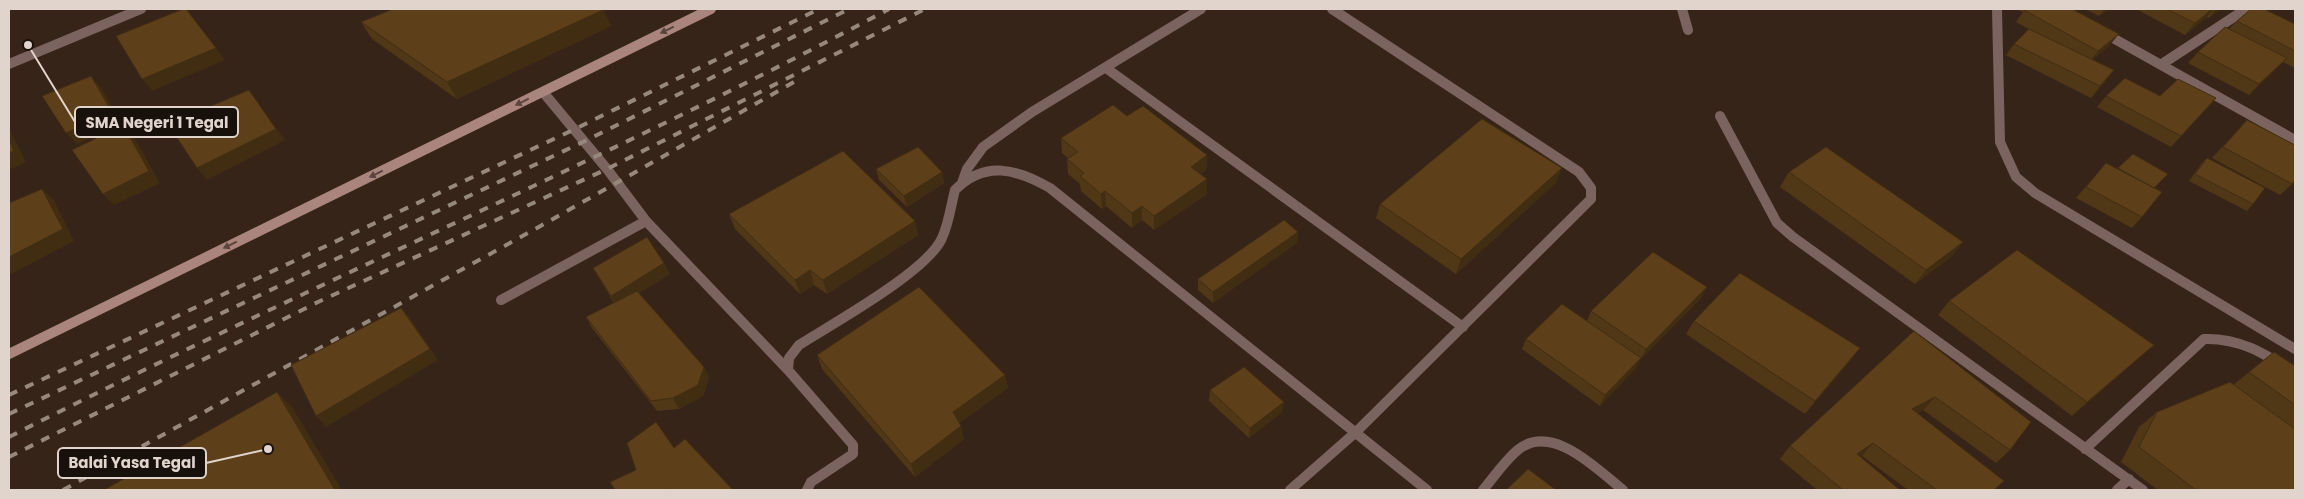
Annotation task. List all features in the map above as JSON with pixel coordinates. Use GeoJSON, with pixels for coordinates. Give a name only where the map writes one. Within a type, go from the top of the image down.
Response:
{"type":"FeatureCollection","features":[{"type":"Feature","properties":{"kind":"street"},"geometry":{"type":"LineString","coordinates":[[9,64],[141,9]]}},
{"type":"Feature","properties":{"kind":"street"},"geometry":{"type":"LineString","coordinates":[[9,354],[711,9]]}},
{"type":"Feature","properties":{"kind":"street"},"geometry":{"type":"LineString","coordinates":[[962,183],[967,169],[983,148],[1032,112],[1201,9]]}},
{"type":"Feature","properties":{"kind":"street"},"geometry":{"type":"LineString","coordinates":[[1290,490],[1356,432],[1591,199],[1591,188],[1579,172],[1332,9]]}},
{"type":"Feature","properties":{"kind":"street"},"geometry":{"type":"LineString","coordinates":[[1682,9],[1688,30]]}},
{"type":"Feature","properties":{"kind":"street"},"geometry":{"type":"LineString","coordinates":[[1997,9],[2000,142],[2016,177],[2042,197],[2295,349]]}},
{"type":"Feature","properties":{"kind":"street"},"geometry":{"type":"LineString","coordinates":[[2162,64],[2246,9]]}},
{"type":"Feature","properties":{"kind":"street"},"geometry":{"type":"LineString","coordinates":[[2094,27],[2295,140]]}},
{"type":"Feature","properties":{"kind":"street"},"geometry":{"type":"LineString","coordinates":[[1106,68],[1463,327]]}},
{"type":"Feature","properties":{"kind":"street"},"geometry":{"type":"LineString","coordinates":[[542,92],[607,169],[646,221],[788,370],[853,445],[853,454],[811,482],[808,490]]}},
{"type":"Feature","properties":{"kind":"street"},"geometry":{"type":"LineString","coordinates":[[1720,116],[1777,223],[1793,237],[2143,490]]}},
{"type":"Feature","properties":{"kind":"street"},"geometry":{"type":"LineString","coordinates":[[788,370],[789,358],[799,345],[909,274],[928,258],[942,239],[955,190],[962,183],[978,174],[994,170],[1012,171],[1028,175],[1050,188],[1427,490]]}},
{"type":"Feature","properties":{"kind":"street"},"geometry":{"type":"LineString","coordinates":[[501,300],[646,221]]}},
{"type":"Feature","properties":{"kind":"street"},"geometry":{"type":"LineString","coordinates":[[2085,449],[2204,339],[2224,337],[2248,344],[2295,373]]}},
{"type":"Feature","properties":{"kind":"street"},"geometry":{"type":"LineString","coordinates":[[1483,490],[1519,449],[1533,442],[1551,443],[1574,450],[1623,490]]}},
{"type":"Feature","properties":{"kind":"street"},"geometry":{"type":"LineString","coordinates":[[2117,490],[2128,479]]}},
{"type":"Feature","properties":{"kind":"building"},"geometry":{"type":"Polygon","coordinates":[[[186,9],[216,48],[142,79],[116,36],[186,9]]]}},
{"type":"Feature","properties":{"kind":"building"},"geometry":{"type":"Polygon","coordinates":[[[393,9],[603,10],[447,82],[361,22],[393,9]]]}},
{"type":"Feature","properties":{"kind":"building"},"geometry":{"type":"Polygon","coordinates":[[[2072,9],[2119,34],[2098,51],[2024,10],[2072,9]]]}},
{"type":"Feature","properties":{"kind":"building"},"geometry":{"type":"Polygon","coordinates":[[[2167,9],[2212,9],[2195,23],[2167,9]]]}},
{"type":"Feature","properties":{"kind":"building"},"geometry":{"type":"Polygon","coordinates":[[[2251,9],[2264,9],[2295,24],[2295,51],[2237,21],[2251,9]]]}},
{"type":"Feature","properties":{"kind":"building"},"geometry":{"type":"Polygon","coordinates":[[[2225,27],[2287,58],[2259,84],[2198,52],[2225,27]]]}},
{"type":"Feature","properties":{"kind":"building"},"geometry":{"type":"Polygon","coordinates":[[[2029,29],[2114,70],[2100,86],[2014,44],[2029,29]]]}},
{"type":"Feature","properties":{"kind":"building"},"geometry":{"type":"Polygon","coordinates":[[[91,76],[112,112],[66,133],[42,96],[91,76]]]}},
{"type":"Feature","properties":{"kind":"building"},"geometry":{"type":"Polygon","coordinates":[[[2125,78],[2160,96],[2178,79],[2216,98],[2181,136],[2106,96],[2125,78]]]}},
{"type":"Feature","properties":{"kind":"building"},"geometry":{"type":"Polygon","coordinates":[[[249,90],[276,129],[197,168],[168,124],[249,90]]]}},
{"type":"Feature","properties":{"kind":"building"},"geometry":{"type":"Polygon","coordinates":[[[1113,105],[1127,116],[1143,106],[1207,155],[1191,167],[1207,179],[1154,216],[1142,206],[1132,213],[1105,191],[1101,194],[1080,176],[1084,173],[1067,159],[1078,152],[1061,138],[1113,105]]]}},
{"type":"Feature","properties":{"kind":"building"},"geometry":{"type":"Polygon","coordinates":[[[1482,119],[1562,168],[1461,259],[1380,204],[1482,119]]]}},
{"type":"Feature","properties":{"kind":"building"},"geometry":{"type":"Polygon","coordinates":[[[2247,120],[2295,145],[2295,180],[2292,184],[2223,147],[2247,120]]]}},
{"type":"Feature","properties":{"kind":"building"},"geometry":{"type":"Polygon","coordinates":[[[123,125],[149,171],[103,194],[72,150],[123,125]]]}},
{"type":"Feature","properties":{"kind":"building"},"geometry":{"type":"Polygon","coordinates":[[[9,140],[14,151],[9,153],[9,140]]]}},
{"type":"Feature","properties":{"kind":"building"},"geometry":{"type":"Polygon","coordinates":[[[918,147],[942,172],[904,196],[876,169],[918,147]]]}},
{"type":"Feature","properties":{"kind":"building"},"geometry":{"type":"Polygon","coordinates":[[[1826,147],[1963,242],[1926,270],[1789,172],[1826,147]]]}},
{"type":"Feature","properties":{"kind":"building"},"geometry":{"type":"Polygon","coordinates":[[[843,151],[915,221],[823,280],[810,270],[795,280],[729,214],[843,151]]]}},
{"type":"Feature","properties":{"kind":"building"},"geometry":{"type":"Polygon","coordinates":[[[2133,154],[2168,174],[2154,188],[2118,168],[2133,154]]]}},
{"type":"Feature","properties":{"kind":"building"},"geometry":{"type":"Polygon","coordinates":[[[2207,158],[2265,188],[2253,204],[2195,174],[2207,158]]]}},
{"type":"Feature","properties":{"kind":"building"},"geometry":{"type":"Polygon","coordinates":[[[2106,163],[2162,192],[2142,217],[2086,187],[2106,163]]]}},
{"type":"Feature","properties":{"kind":"building"},"geometry":{"type":"Polygon","coordinates":[[[42,189],[63,229],[9,257],[9,203],[42,189]]]}},
{"type":"Feature","properties":{"kind":"building"},"geometry":{"type":"Polygon","coordinates":[[[1284,220],[1298,232],[1213,292],[1198,279],[1284,220]]]}},
{"type":"Feature","properties":{"kind":"building"},"geometry":{"type":"Polygon","coordinates":[[[647,237],[664,263],[611,296],[593,268],[647,237]]]}},
{"type":"Feature","properties":{"kind":"building"},"geometry":{"type":"Polygon","coordinates":[[[2017,250],[2154,345],[2087,402],[1949,301],[2017,250]]]}},
{"type":"Feature","properties":{"kind":"building"},"geometry":{"type":"Polygon","coordinates":[[[1653,252],[1707,287],[1646,349],[1591,311],[1653,252]]]}},
{"type":"Feature","properties":{"kind":"building"},"geometry":{"type":"Polygon","coordinates":[[[1740,273],[1860,348],[1815,401],[1694,321],[1740,273]]]}},
{"type":"Feature","properties":{"kind":"building"},"geometry":{"type":"Polygon","coordinates":[[[919,287],[1005,375],[953,412],[961,426],[911,464],[817,355],[919,287]]]}},
{"type":"Feature","properties":{"kind":"building"},"geometry":{"type":"Polygon","coordinates":[[[637,291],[704,367],[698,385],[673,398],[651,401],[586,317],[637,291]]]}},
{"type":"Feature","properties":{"kind":"building"},"geometry":{"type":"Polygon","coordinates":[[[1562,304],[1641,358],[1605,395],[1526,339],[1562,304]]]}},
{"type":"Feature","properties":{"kind":"building"},"geometry":{"type":"Polygon","coordinates":[[[401,308],[430,349],[316,416],[291,365],[401,308]]]}},
{"type":"Feature","properties":{"kind":"building"},"geometry":{"type":"Polygon","coordinates":[[[1914,331],[2031,422],[2010,450],[1935,397],[1912,409],[2004,481],[1994,490],[1937,490],[1873,443],[1857,454],[1900,490],[1843,490],[1790,446],[1914,331]]]}},
{"type":"Feature","properties":{"kind":"building"},"geometry":{"type":"Polygon","coordinates":[[[2274,352],[2295,366],[2295,405],[2249,372],[2274,352]]]}},
{"type":"Feature","properties":{"kind":"building"},"geometry":{"type":"Polygon","coordinates":[[[1244,367],[1284,402],[1250,428],[1210,390],[1244,367]]]}},
{"type":"Feature","properties":{"kind":"building"},"geometry":{"type":"Polygon","coordinates":[[[2230,382],[2295,429],[2295,490],[2196,490],[2139,447],[2157,412],[2230,382]]]}},
{"type":"Feature","properties":{"kind":"building"},"geometry":{"type":"Polygon","coordinates":[[[277,392],[335,490],[104,490],[277,392]]]}},
{"type":"Feature","properties":{"kind":"building"},"geometry":{"type":"Polygon","coordinates":[[[656,422],[674,448],[685,439],[733,490],[615,490],[610,482],[636,470],[627,443],[656,422]]]}},
{"type":"Feature","properties":{"kind":"building"},"geometry":{"type":"Polygon","coordinates":[[[1528,469],[1556,490],[1506,490],[1528,469]]]}},
{"type":"Feature","properties":{"kind":"railway"},"geometry":{"type":"LineString","coordinates":[[9,395],[575,129],[819,9]]}},
{"type":"Feature","properties":{"kind":"railway"},"geometry":{"type":"LineString","coordinates":[[9,414],[585,141],[849,9]]}},
{"type":"Feature","properties":{"kind":"railway"},"geometry":{"type":"LineString","coordinates":[[9,437],[229,329],[671,120],[889,9]]}},
{"type":"Feature","properties":{"kind":"railway"},"geometry":{"type":"LineString","coordinates":[[9,457],[318,302],[607,169],[925,9]]}},
{"type":"Feature","properties":{"kind":"railway"},"geometry":{"type":"LineString","coordinates":[[63,490],[537,228],[794,82]]}},
{"type":"Feature","properties":{"kind":"place","name":"SMA Negeri 1 Tegal"},"geometry":{"type":"Point","coordinates":[28,45]}},
{"type":"Feature","properties":{"kind":"place","name":"Balai Yasa Tegal"},"geometry":{"type":"Point","coordinates":[268,449]}}]}
